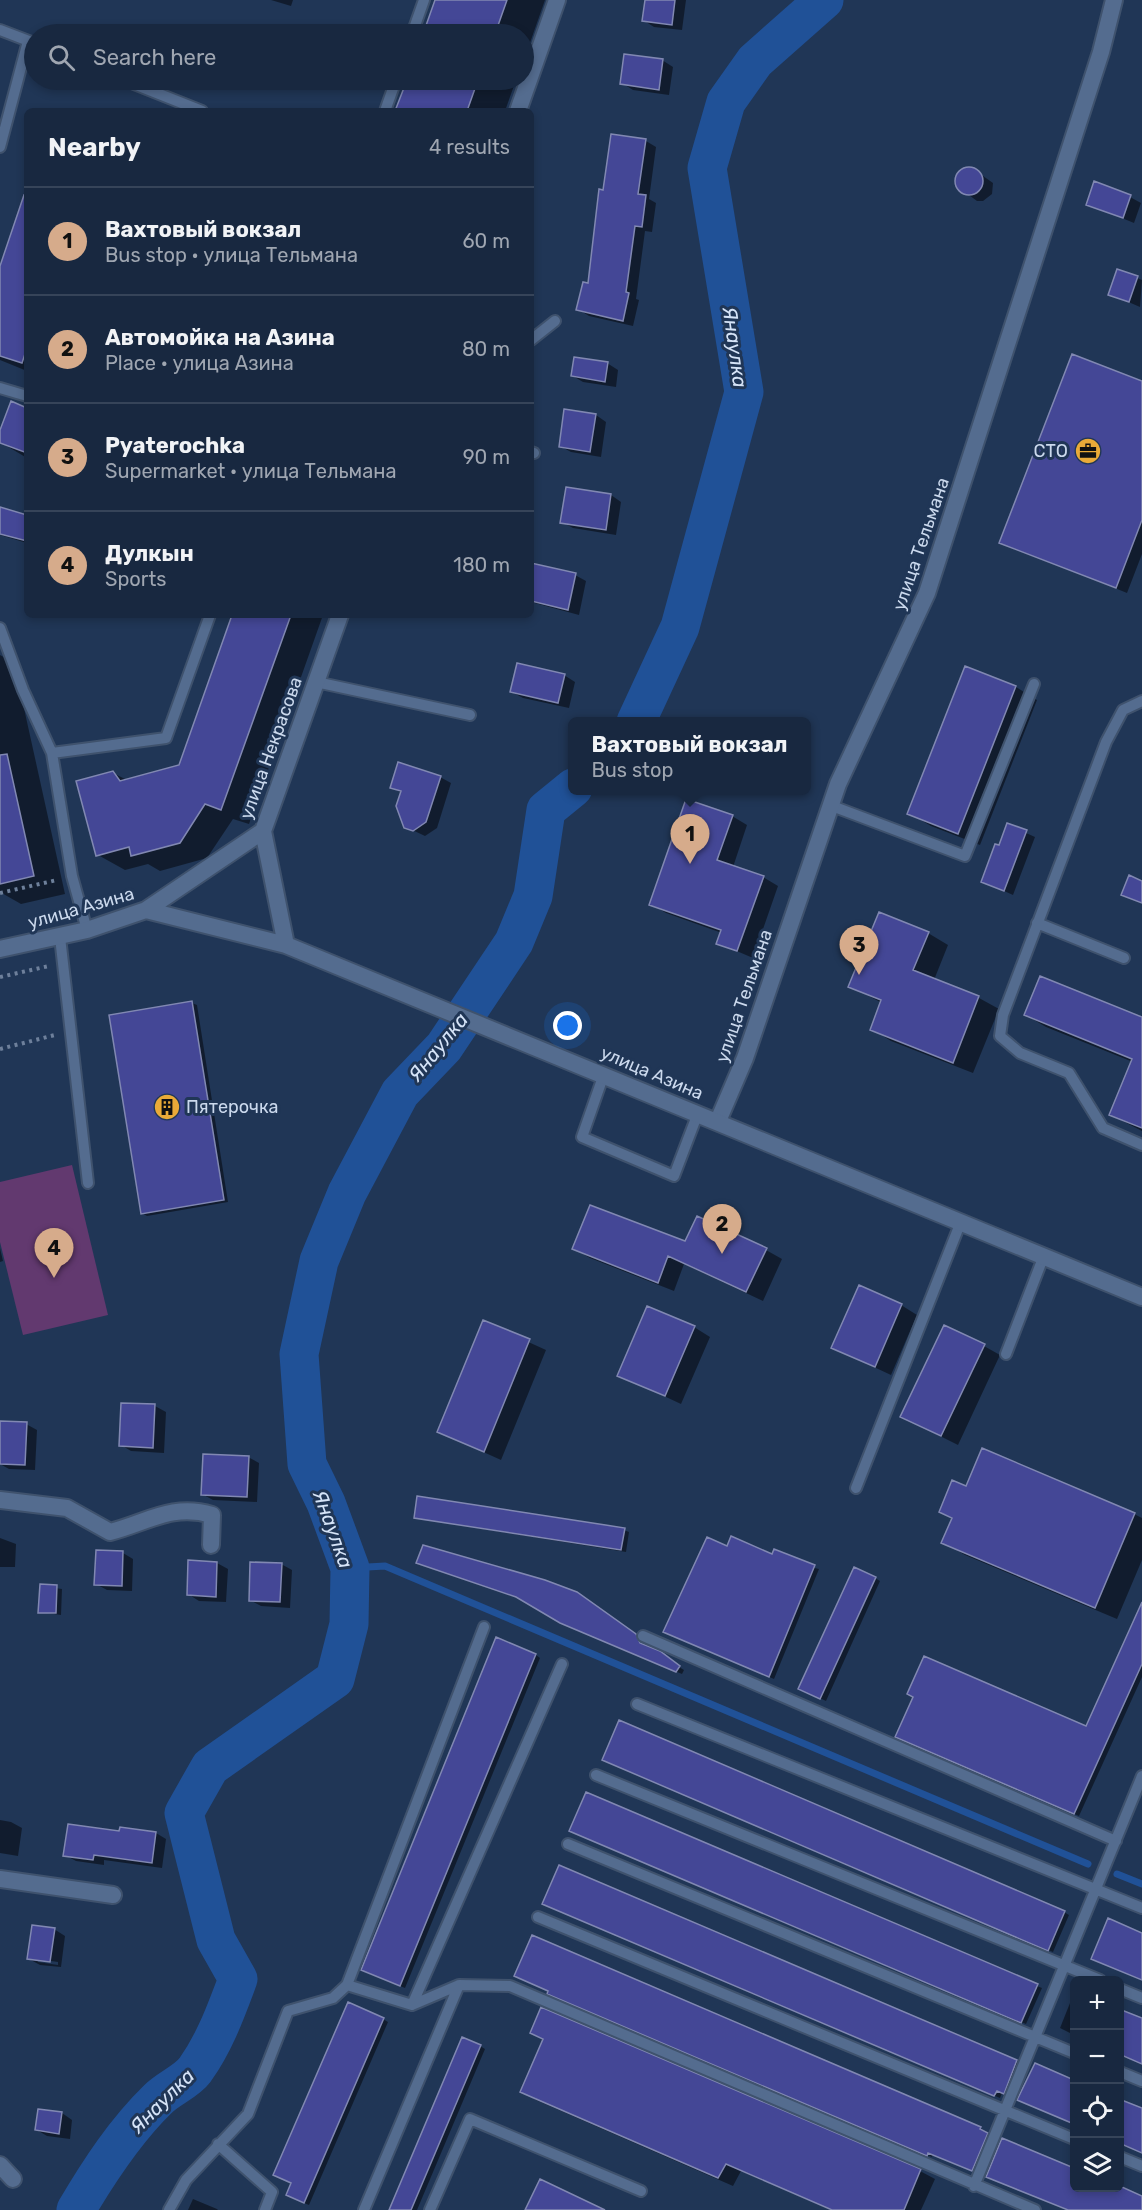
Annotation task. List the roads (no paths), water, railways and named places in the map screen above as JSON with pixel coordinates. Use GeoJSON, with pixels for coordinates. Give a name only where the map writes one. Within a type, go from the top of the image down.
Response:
{"type":"FeatureCollection","features":[{"type":"Feature","properties":{"kind":"street"},"geometry":{"type":"LineString","coordinates":[[534,64],[556,0]]}},
{"type":"Feature","properties":{"kind":"street","name":"улица Тельмана"},"geometry":{"type":"LineString","coordinates":[[718,1121],[745,1058],[838,784],[927,593],[1101,52],[1114,0]]}},
{"type":"Feature","properties":{"kind":"street"},"geometry":{"type":"LineString","coordinates":[[519,108],[525,90]]}},
{"type":"Feature","properties":{"kind":"street","name":"улица Некрасова"},"geometry":{"type":"LineString","coordinates":[[146,910],[263,831],[339,618]]}},
{"type":"Feature","properties":{"kind":"street"},"geometry":{"type":"LineString","coordinates":[[263,831],[286,945]]}},
{"type":"Feature","properties":{"kind":"street","name":"улица Азина"},"geometry":{"type":"LineString","coordinates":[[0,950],[87,930],[146,910],[286,945],[718,1121],[1042,1258],[1142,1297]]}},
{"type":"Feature","properties":{"kind":"street"},"geometry":{"type":"LineString","coordinates":[[0,1500],[67,1508],[110,1532],[132,1526],[152,1515],[198,1510],[212,1515],[211,1545]]}},
{"type":"Feature","properties":{"kind":"street"},"geometry":{"type":"LineString","coordinates":[[0,1879],[113,1895]]}},
{"type":"Feature","properties":{"kind":"street"},"geometry":{"type":"LineString","coordinates":[[0,2165],[13,2179]]}},
{"type":"Feature","properties":{"kind":"lane"},"geometry":{"type":"LineString","coordinates":[[416,24],[424,0]]}},
{"type":"Feature","properties":{"kind":"lane"},"geometry":{"type":"LineString","coordinates":[[0,30],[24,39]]}},
{"type":"Feature","properties":{"kind":"lane"},"geometry":{"type":"LineString","coordinates":[[0,147],[24,66]]}},
{"type":"Feature","properties":{"kind":"lane"},"geometry":{"type":"LineString","coordinates":[[149,90],[194,108]]}},
{"type":"Feature","properties":{"kind":"lane"},"geometry":{"type":"LineString","coordinates":[[386,108],[392,90]]}},
{"type":"Feature","properties":{"kind":"lane"},"geometry":{"type":"LineString","coordinates":[[534,338],[555,321]]}},
{"type":"Feature","properties":{"kind":"lane"},"geometry":{"type":"LineString","coordinates":[[0,388],[24,395]]}},
{"type":"Feature","properties":{"kind":"lane"},"geometry":{"type":"LineString","coordinates":[[52,753],[166,738],[209,618]]}},
{"type":"Feature","properties":{"kind":"lane"},"geometry":{"type":"LineString","coordinates":[[0,628],[23,690],[52,753],[72,876],[87,930]]}},
{"type":"Feature","properties":{"kind":"lane"},"geometry":{"type":"LineString","coordinates":[[316,682],[470,715]]}},
{"type":"Feature","properties":{"kind":"lane"},"geometry":{"type":"LineString","coordinates":[[832,806],[965,856],[1034,684]]}},
{"type":"Feature","properties":{"kind":"lane"},"geometry":{"type":"LineString","coordinates":[[1142,701],[1124,710],[1106,742],[1003,1015],[1000,1036],[1020,1053],[1070,1073],[1103,1128],[1142,1145]]}},
{"type":"Feature","properties":{"kind":"lane"},"geometry":{"type":"LineString","coordinates":[[1037,923],[1124,958]]}},
{"type":"Feature","properties":{"kind":"lane"},"geometry":{"type":"LineString","coordinates":[[60,937],[88,1183]]}},
{"type":"Feature","properties":{"kind":"lane"},"geometry":{"type":"LineString","coordinates":[[604,1074],[582,1137],[674,1176],[698,1113]]}},
{"type":"Feature","properties":{"kind":"lane"},"geometry":{"type":"LineString","coordinates":[[856,1488],[960,1224]]}},
{"type":"Feature","properties":{"kind":"lane"},"geometry":{"type":"LineString","coordinates":[[1006,1354],[1042,1258]]}},
{"type":"Feature","properties":{"kind":"lane"},"geometry":{"type":"LineString","coordinates":[[170,2210],[186,2180],[248,2115],[288,2011],[333,1998],[347,1985],[484,1627]]}},
{"type":"Feature","properties":{"kind":"lane"},"geometry":{"type":"LineString","coordinates":[[643,1636],[1116,1841]]}},
{"type":"Feature","properties":{"kind":"lane"},"geometry":{"type":"LineString","coordinates":[[412,2005],[562,1664]]}},
{"type":"Feature","properties":{"kind":"lane"},"geometry":{"type":"LineString","coordinates":[[637,1704],[1142,1908]]}},
{"type":"Feature","properties":{"kind":"lane"},"geometry":{"type":"LineString","coordinates":[[596,1775],[1090,1976]]}},
{"type":"Feature","properties":{"kind":"lane"},"geometry":{"type":"LineString","coordinates":[[974,2186],[1116,1841],[1137,1805],[1142,1776]]}},
{"type":"Feature","properties":{"kind":"lane"},"geometry":{"type":"LineString","coordinates":[[568,1844],[1070,2051]]}},
{"type":"Feature","properties":{"kind":"lane"},"geometry":{"type":"LineString","coordinates":[[538,1917],[1072,2138]]}},
{"type":"Feature","properties":{"kind":"lane"},"geometry":{"type":"LineString","coordinates":[[347,1985],[412,2005],[459,1985],[510,1986],[974,2186],[1035,2210]]}},
{"type":"Feature","properties":{"kind":"lane"},"geometry":{"type":"LineString","coordinates":[[364,2210],[459,1985]]}},
{"type":"Feature","properties":{"kind":"lane"},"geometry":{"type":"LineString","coordinates":[[1124,1991],[1142,1998]]}},
{"type":"Feature","properties":{"kind":"lane"},"geometry":{"type":"LineString","coordinates":[[1124,2074],[1142,2081]]}},
{"type":"Feature","properties":{"kind":"lane"},"geometry":{"type":"LineString","coordinates":[[430,2210],[470,2119],[641,2191]]}},
{"type":"Feature","properties":{"kind":"lane"},"geometry":{"type":"LineString","coordinates":[[218,2144],[272,2192],[265,2210]]}},
{"type":"Feature","properties":{"kind":"lane"},"geometry":{"type":"LineString","coordinates":[[1124,2159],[1142,2166]]}},
{"type":"Feature","properties":{"kind":"waterway","name":"Янаулка"},"geometry":{"type":"LineString","coordinates":[[638,717],[680,627],[744,392],[707,168],[726,102],[755,61],[824,0]]}},
{"type":"Feature","properties":{"kind":"waterway","name":"Янаулка"},"geometry":{"type":"LineString","coordinates":[[76,2210],[103,2166],[134,2124],[158,2099],[195,2070],[214,2037],[238,1979],[216,1940],[184,1813],[210,1767],[335,1679],[349,1624],[350,1568],[326,1503],[307,1464],[299,1354],[319,1261],[347,1193],[400,1093],[444,1047],[514,942],[533,896],[546,810],[568,792]]}},
{"type":"Feature","properties":{"kind":"waterway"},"geometry":{"type":"LineString","coordinates":[[350,1568],[385,1566],[1088,1864]]}},
{"type":"Feature","properties":{"kind":"waterway"},"geometry":{"type":"LineString","coordinates":[[1117,1874],[1142,1884]]}},
{"type":"Feature","properties":{"kind":"place","name":"СТО"},"geometry":{"type":"Point","coordinates":[1088,451]}},
{"type":"Feature","properties":{"kind":"place","name":"Вахтовый вокзал"},"geometry":{"type":"Point","coordinates":[690,864]}},
{"type":"Feature","properties":{"kind":"place","name":"Pyaterochka"},"geometry":{"type":"Point","coordinates":[859,975]}},
{"type":"Feature","properties":{"kind":"place","name":"Пятерочка"},"geometry":{"type":"Point","coordinates":[167,1107]}},
{"type":"Feature","properties":{"kind":"place","name":"Автомойка на Азина"},"geometry":{"type":"Point","coordinates":[722,1254]}},
{"type":"Feature","properties":{"kind":"place","name":"Дулкын"},"geometry":{"type":"Point","coordinates":[54,1278]}}]}
